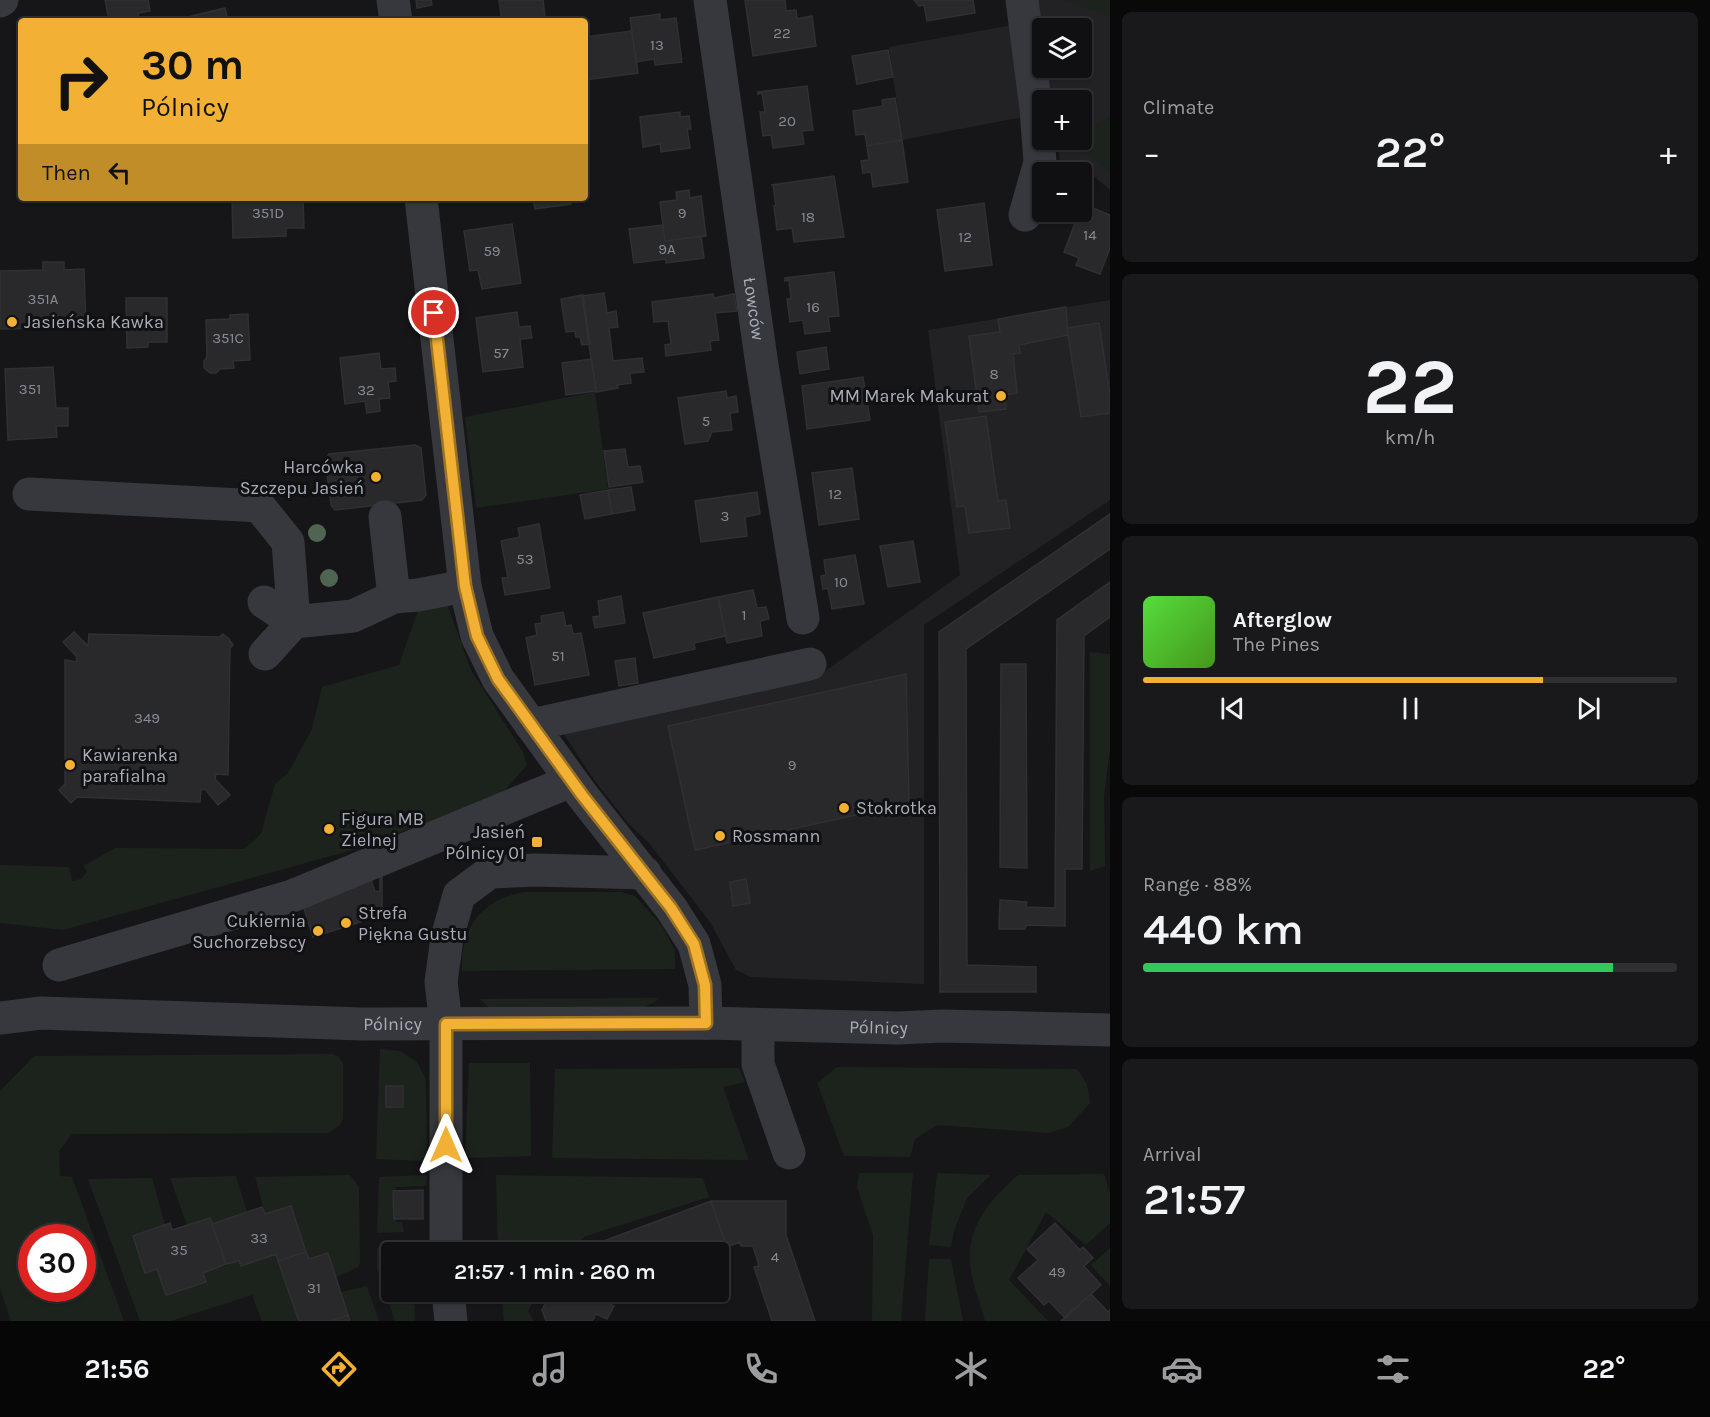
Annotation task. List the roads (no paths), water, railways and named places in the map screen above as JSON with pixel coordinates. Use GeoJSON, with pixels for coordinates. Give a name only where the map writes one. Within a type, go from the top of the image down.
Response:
{"type":"FeatureCollection","features":[{"type":"Feature","properties":{"kind":"street"},"geometry":{"type":"LineString","coordinates":[[393,0],[396,18]]}},
{"type":"Feature","properties":{"kind":"street","name":"Łowców"},"geometry":{"type":"LineString","coordinates":[[710,0],[762,365],[803,618]]}},
{"type":"Feature","properties":{"kind":"street"},"geometry":{"type":"LineString","coordinates":[[1022,0],[1036,109],[1040,162],[1025,215]]}},
{"type":"Feature","properties":{"kind":"street"},"geometry":{"type":"LineString","coordinates":[[421,201],[465,586],[477,636],[498,679],[571,781],[671,908],[694,944],[705,985],[706,1023]]}},
{"type":"Feature","properties":{"kind":"street"},"geometry":{"type":"LineString","coordinates":[[29,494],[259,506],[288,542],[294,622],[266,654]]}},
{"type":"Feature","properties":{"kind":"street"},"geometry":{"type":"LineString","coordinates":[[385,517],[394,597]]}},
{"type":"Feature","properties":{"kind":"street"},"geometry":{"type":"LineString","coordinates":[[264,602],[294,622],[352,616],[394,597],[465,586]]}},
{"type":"Feature","properties":{"kind":"street"},"geometry":{"type":"LineString","coordinates":[[531,725],[810,664]]}},
{"type":"Feature","properties":{"kind":"street"},"geometry":{"type":"LineString","coordinates":[[59,965],[292,896],[571,781]]}},
{"type":"Feature","properties":{"kind":"street"},"geometry":{"type":"LineString","coordinates":[[447,1242],[446,1024],[441,982],[447,938],[459,895],[490,872],[536,870],[645,873]]}},
{"type":"Feature","properties":{"kind":"street","name":"Pólnicy"},"geometry":{"type":"LineString","coordinates":[[0,1018],[40,1013],[446,1024],[706,1023],[1110,1030]]}},
{"type":"Feature","properties":{"kind":"street"},"geometry":{"type":"LineString","coordinates":[[758,1025],[758,1064],[789,1153]]}},
{"type":"Feature","properties":{"kind":"street"},"geometry":{"type":"LineString","coordinates":[[449,1302],[451,1321]]}},
{"type":"Feature","properties":{"kind":"place","name":"Jasieńska Kawka"},"geometry":{"type":"Point","coordinates":[12,322]}},
{"type":"Feature","properties":{"kind":"place","name":"MM Marek Makurat"},"geometry":{"type":"Point","coordinates":[1001,396]}},
{"type":"Feature","properties":{"kind":"place","name":"Harcówka Szczepu Jasień"},"geometry":{"type":"Point","coordinates":[376,477]}},
{"type":"Feature","properties":{"kind":"place","name":"Kawiarenka parafialna"},"geometry":{"type":"Point","coordinates":[70,765]}},
{"type":"Feature","properties":{"kind":"place","name":"Stokrotka"},"geometry":{"type":"Point","coordinates":[844,808]}},
{"type":"Feature","properties":{"kind":"place","name":"Figura MB Zielnej"},"geometry":{"type":"Point","coordinates":[329,829]}},
{"type":"Feature","properties":{"kind":"place","name":"Rossmann"},"geometry":{"type":"Point","coordinates":[720,836]}},
{"type":"Feature","properties":{"kind":"place","name":"Jasień Pólnicy 01"},"geometry":{"type":"Point","coordinates":[537,842]}},
{"type":"Feature","properties":{"kind":"place","name":"Strefa Piękna Gustu"},"geometry":{"type":"Point","coordinates":[346,923]}},
{"type":"Feature","properties":{"kind":"place","name":"Cukiernia Suchorzebscy"},"geometry":{"type":"Point","coordinates":[318,931]}}]}
